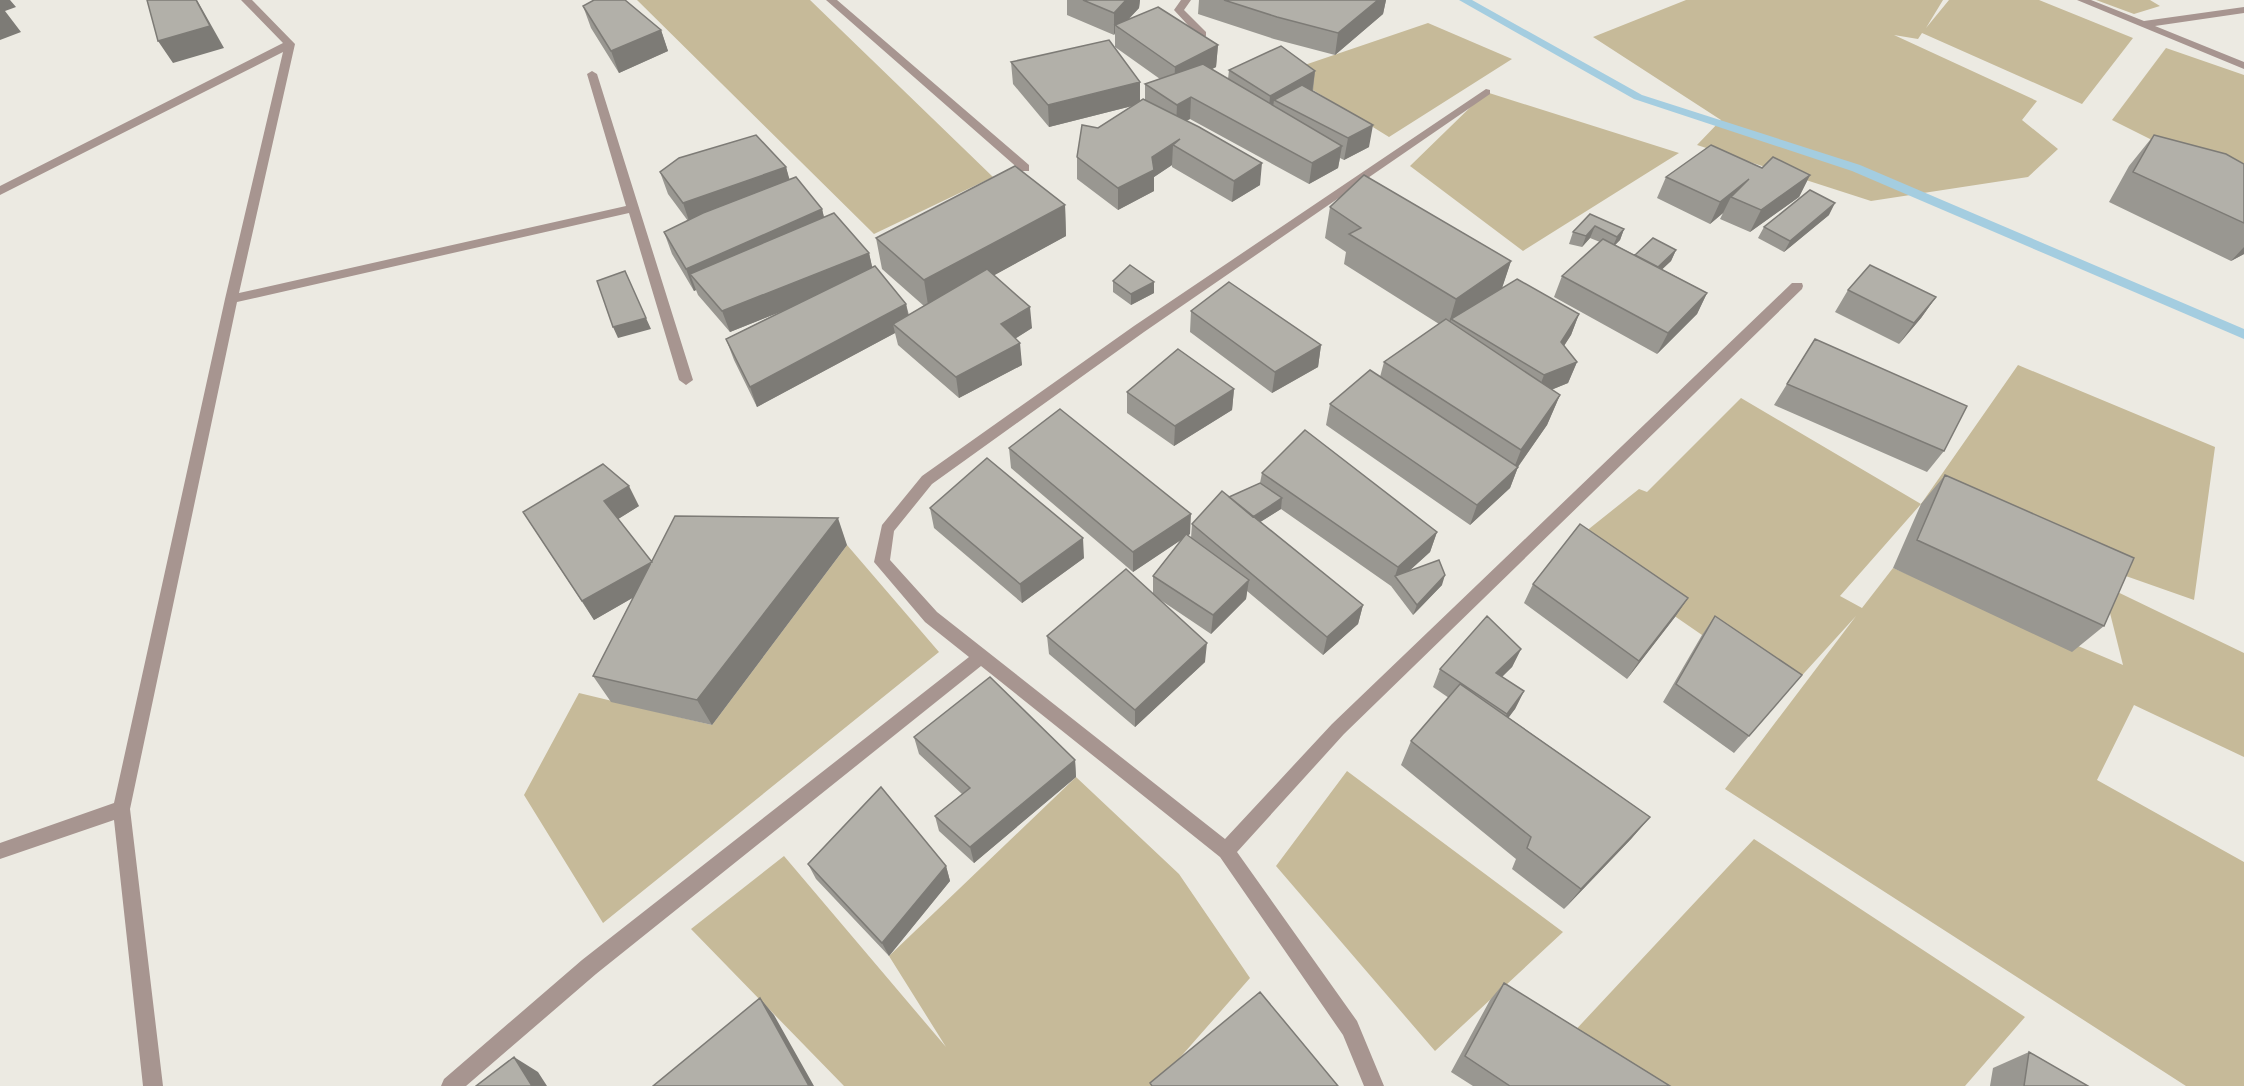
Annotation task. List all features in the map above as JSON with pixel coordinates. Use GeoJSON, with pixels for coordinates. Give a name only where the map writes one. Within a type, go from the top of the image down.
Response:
{"type":"FeatureCollection","features":[{"type":"Feature","properties":{"kind":"street"},"geometry":{"type":"LineString","coordinates":[[246,0],[290,44]]}},
{"type":"Feature","properties":{"kind":"street"},"geometry":{"type":"LineString","coordinates":[[831,0],[1025,168]]}},
{"type":"Feature","properties":{"kind":"street"},"geometry":{"type":"LineString","coordinates":[[1186,0],[1179,10],[1202,34]]}},
{"type":"Feature","properties":{"kind":"street"},"geometry":{"type":"LineString","coordinates":[[2082,0],[2244,66]]}},
{"type":"Feature","properties":{"kind":"street"},"geometry":{"type":"LineString","coordinates":[[2144,24],[2244,10]]}},
{"type":"Feature","properties":{"kind":"street"},"geometry":{"type":"LineString","coordinates":[[0,191],[290,44]]}},
{"type":"Feature","properties":{"kind":"street"},"geometry":{"type":"LineString","coordinates":[[153,1086],[121,809],[231,299],[290,44]]}},
{"type":"Feature","properties":{"kind":"street"},"geometry":{"type":"LineString","coordinates":[[592,74],[686,380]]}},
{"type":"Feature","properties":{"kind":"street"},"geometry":{"type":"LineString","coordinates":[[1374,1086],[1350,1028],[1226,851],[931,617],[882,562],[887,529],[927,480],[1139,329],[1486,92]]}},
{"type":"Feature","properties":{"kind":"street"},"geometry":{"type":"LineString","coordinates":[[231,299],[633,208]]}},
{"type":"Feature","properties":{"kind":"street"},"geometry":{"type":"LineString","coordinates":[[1226,851],[1338,729],[1797,286]]}},
{"type":"Feature","properties":{"kind":"street"},"geometry":{"type":"LineString","coordinates":[[451,1086],[589,967],[982,656]]}},
{"type":"Feature","properties":{"kind":"street"},"geometry":{"type":"LineString","coordinates":[[0,851],[121,809]]}},
{"type":"Feature","properties":{"kind":"shaded area"},"geometry":{"type":"Polygon","coordinates":[[[637,0],[810,0],[993,177],[874,234],[637,0]]]}},
{"type":"Feature","properties":{"kind":"shaded area"},"geometry":{"type":"Polygon","coordinates":[[[1686,0],[1943,0],[1926,28],[1949,0],[2039,0],[2133,38],[2082,104],[1922,33],[1918,39],[1894,35],[2037,101],[2022,120],[2058,149],[2028,177],[1871,201],[1697,145],[1721,120],[1593,37],[1686,0]]]}},
{"type":"Feature","properties":{"kind":"shaded area"},"geometry":{"type":"Polygon","coordinates":[[[2096,0],[2150,0],[2160,6],[2134,14],[2096,0]]]}},
{"type":"Feature","properties":{"kind":"shaded area"},"geometry":{"type":"Polygon","coordinates":[[[1428,23],[1512,59],[1389,137],[1284,72],[1428,23]]]}},
{"type":"Feature","properties":{"kind":"shaded area"},"geometry":{"type":"Polygon","coordinates":[[[2166,48],[2244,75],[2244,186],[2112,120],[2166,48]]]}},
{"type":"Feature","properties":{"kind":"shaded area"},"geometry":{"type":"Polygon","coordinates":[[[1486,92],[1679,153],[1523,251],[1410,166],[1486,92]]]}},
{"type":"Feature","properties":{"kind":"shaded area"},"geometry":{"type":"Polygon","coordinates":[[[2018,365],[2215,447],[2194,600],[1921,504],[2018,365]]]}},
{"type":"Feature","properties":{"kind":"shaded area"},"geometry":{"type":"Polygon","coordinates":[[[1741,398],[1921,504],[1840,596],[1862,608],[1893,568],[2123,665],[2103,585],[2244,653],[2244,757],[2134,705],[2097,780],[2244,862],[2244,1086],[2186,1086],[1725,789],[1856,616],[1786,693],[1570,544],[1639,489],[1647,492],[1741,398]]]}},
{"type":"Feature","properties":{"kind":"shaded area"},"geometry":{"type":"Polygon","coordinates":[[[847,545],[939,652],[603,923],[524,795],[579,693],[712,725],[847,545]]]}},
{"type":"Feature","properties":{"kind":"shaded area"},"geometry":{"type":"Polygon","coordinates":[[[1347,771],[1563,932],[1435,1051],[1276,866],[1347,771]]]}},
{"type":"Feature","properties":{"kind":"shaded area"},"geometry":{"type":"Polygon","coordinates":[[[1076,777],[1179,874],[1250,978],[1155,1086],[844,1086],[691,929],[784,856],[946,1047],[889,956],[1076,777]]]}},
{"type":"Feature","properties":{"kind":"shaded area"},"geometry":{"type":"Polygon","coordinates":[[[1754,839],[2025,1017],[1965,1086],[1646,1086],[1569,1037],[1754,839]]]}},
{"type":"Feature","properties":{"kind":"building"},"geometry":{"type":"Polygon","coordinates":[[[147,0],[196,0],[210,26],[158,41],[147,0]]]}},
{"type":"Feature","properties":{"kind":"building"},"geometry":{"type":"Polygon","coordinates":[[[594,0],[625,0],[661,30],[611,51],[583,6],[594,0]]]}},
{"type":"Feature","properties":{"kind":"building"},"geometry":{"type":"Polygon","coordinates":[[[1083,0],[1126,0],[1114,13],[1083,0]]]}},
{"type":"Feature","properties":{"kind":"building"},"geometry":{"type":"Polygon","coordinates":[[[1224,0],[1378,0],[1338,33],[1224,0]]]}},
{"type":"Feature","properties":{"kind":"building"},"geometry":{"type":"Polygon","coordinates":[[[1158,7],[1218,45],[1175,67],[1115,25],[1158,7]]]}},
{"type":"Feature","properties":{"kind":"building"},"geometry":{"type":"Polygon","coordinates":[[[1109,40],[1140,82],[1048,105],[1011,62],[1109,40]]]}},
{"type":"Feature","properties":{"kind":"building"},"geometry":{"type":"Polygon","coordinates":[[[1281,46],[1315,71],[1270,96],[1229,70],[1281,46]]]}},
{"type":"Feature","properties":{"kind":"building"},"geometry":{"type":"Polygon","coordinates":[[[1203,64],[1342,146],[1312,163],[1191,97],[1177,105],[1145,84],[1203,64]]]}},
{"type":"Feature","properties":{"kind":"building"},"geometry":{"type":"Polygon","coordinates":[[[1302,85],[1373,125],[1348,138],[1274,100],[1302,85]]]}},
{"type":"Feature","properties":{"kind":"building"},"geometry":{"type":"Polygon","coordinates":[[[1143,99],[1199,127],[1262,163],[1234,181],[1173,145],[1180,139],[1152,157],[1154,170],[1118,188],[1077,157],[1082,125],[1098,128],[1143,99]]]}},
{"type":"Feature","properties":{"kind":"building"},"geometry":{"type":"Polygon","coordinates":[[[756,135],[786,167],[683,203],[660,172],[679,158],[756,135]]]}},
{"type":"Feature","properties":{"kind":"building"},"geometry":{"type":"Polygon","coordinates":[[[2154,135],[2226,154],[2244,164],[2244,223],[2133,172],[2154,135]]]}},
{"type":"Feature","properties":{"kind":"building"},"geometry":{"type":"Polygon","coordinates":[[[1711,145],[1762,168],[1773,157],[1810,175],[1761,210],[1731,197],[1749,179],[1720,202],[1666,177],[1711,145]]]}},
{"type":"Feature","properties":{"kind":"building"},"geometry":{"type":"Polygon","coordinates":[[[1015,166],[1065,205],[924,280],[876,238],[1015,166]]]}},
{"type":"Feature","properties":{"kind":"building"},"geometry":{"type":"Polygon","coordinates":[[[1364,175],[1511,261],[1456,299],[1349,234],[1361,228],[1330,207],[1364,175]]]}},
{"type":"Feature","properties":{"kind":"building"},"geometry":{"type":"Polygon","coordinates":[[[796,177],[822,209],[686,269],[664,232],[703,213],[796,177]]]}},
{"type":"Feature","properties":{"kind":"building"},"geometry":{"type":"Polygon","coordinates":[[[1810,190],[1835,203],[1790,241],[1764,227],[1810,190]]]}},
{"type":"Feature","properties":{"kind":"building"},"geometry":{"type":"Polygon","coordinates":[[[834,213],[869,253],[722,311],[690,274],[834,213]]]}},
{"type":"Feature","properties":{"kind":"building"},"geometry":{"type":"Polygon","coordinates":[[[1590,214],[1624,229],[1617,237],[1595,226],[1586,236],[1573,232],[1590,214]]]}},
{"type":"Feature","properties":{"kind":"building"},"geometry":{"type":"Polygon","coordinates":[[[1653,238],[1676,250],[1658,267],[1635,255],[1653,238]]]}},
{"type":"Feature","properties":{"kind":"building"},"geometry":{"type":"Polygon","coordinates":[[[1603,239],[1707,293],[1668,333],[1562,276],[1603,239]]]}},
{"type":"Feature","properties":{"kind":"building"},"geometry":{"type":"Polygon","coordinates":[[[1130,265],[1154,282],[1131,294],[1113,281],[1130,265]]]}},
{"type":"Feature","properties":{"kind":"building"},"geometry":{"type":"Polygon","coordinates":[[[1870,265],[1936,297],[1914,323],[1848,290],[1870,265]]]}},
{"type":"Feature","properties":{"kind":"building"},"geometry":{"type":"Polygon","coordinates":[[[875,266],[906,304],[750,387],[726,339],[875,266]]]}},
{"type":"Feature","properties":{"kind":"building"},"geometry":{"type":"Polygon","coordinates":[[[987,269],[1030,307],[1001,324],[1020,343],[956,377],[893,324],[987,269]]]}},
{"type":"Feature","properties":{"kind":"building"},"geometry":{"type":"Polygon","coordinates":[[[625,271],[646,318],[613,327],[597,281],[625,271]]]}},
{"type":"Feature","properties":{"kind":"building"},"geometry":{"type":"Polygon","coordinates":[[[1517,279],[1579,314],[1561,342],[1577,362],[1544,375],[1451,319],[1517,279]]]}},
{"type":"Feature","properties":{"kind":"building"},"geometry":{"type":"Polygon","coordinates":[[[1229,282],[1321,345],[1275,372],[1191,311],[1229,282]]]}},
{"type":"Feature","properties":{"kind":"building"},"geometry":{"type":"Polygon","coordinates":[[[1446,319],[1560,395],[1521,450],[1384,362],[1446,319]]]}},
{"type":"Feature","properties":{"kind":"building"},"geometry":{"type":"Polygon","coordinates":[[[1815,339],[1967,406],[1944,451],[1787,384],[1815,339]]]}},
{"type":"Feature","properties":{"kind":"building"},"geometry":{"type":"Polygon","coordinates":[[[1178,349],[1234,389],[1175,426],[1127,392],[1178,349]]]}},
{"type":"Feature","properties":{"kind":"building"},"geometry":{"type":"Polygon","coordinates":[[[1370,370],[1518,467],[1477,505],[1330,404],[1370,370]]]}},
{"type":"Feature","properties":{"kind":"building"},"geometry":{"type":"Polygon","coordinates":[[[1060,409],[1191,514],[1133,552],[1009,448],[1060,409]]]}},
{"type":"Feature","properties":{"kind":"building"},"geometry":{"type":"Polygon","coordinates":[[[1305,430],[1437,532],[1398,567],[1262,473],[1305,430]]]}},
{"type":"Feature","properties":{"kind":"building"},"geometry":{"type":"Polygon","coordinates":[[[987,458],[1083,538],[1020,584],[930,508],[987,458]]]}},
{"type":"Feature","properties":{"kind":"building"},"geometry":{"type":"Polygon","coordinates":[[[603,464],[629,486],[604,501],[652,562],[582,601],[523,512],[603,464]]]}},
{"type":"Feature","properties":{"kind":"building"},"geometry":{"type":"Polygon","coordinates":[[[1945,475],[2134,558],[2104,626],[1917,540],[1945,475]]]}},
{"type":"Feature","properties":{"kind":"building"},"geometry":{"type":"Polygon","coordinates":[[[1260,483],[1282,498],[1253,517],[1229,497],[1260,483]]]}},
{"type":"Feature","properties":{"kind":"building"},"geometry":{"type":"Polygon","coordinates":[[[1222,491],[1363,605],[1327,637],[1192,524],[1222,491]]]}},
{"type":"Feature","properties":{"kind":"building"},"geometry":{"type":"Polygon","coordinates":[[[675,516],[838,518],[697,700],[593,676],[675,516]]]}},
{"type":"Feature","properties":{"kind":"building"},"geometry":{"type":"Polygon","coordinates":[[[1580,524],[1688,598],[1639,661],[1533,584],[1580,524]]]}},
{"type":"Feature","properties":{"kind":"building"},"geometry":{"type":"Polygon","coordinates":[[[1186,534],[1249,580],[1213,615],[1153,576],[1186,534]]]}},
{"type":"Feature","properties":{"kind":"building"},"geometry":{"type":"Polygon","coordinates":[[[1439,560],[1445,575],[1417,605],[1395,576],[1439,560]]]}},
{"type":"Feature","properties":{"kind":"building"},"geometry":{"type":"Polygon","coordinates":[[[1126,569],[1207,643],[1135,710],[1047,636],[1126,569]]]}},
{"type":"Feature","properties":{"kind":"building"},"geometry":{"type":"Polygon","coordinates":[[[1487,616],[1521,649],[1496,673],[1524,691],[1507,714],[1440,669],[1487,616]]]}},
{"type":"Feature","properties":{"kind":"building"},"geometry":{"type":"Polygon","coordinates":[[[1715,616],[1802,675],[1749,736],[1676,684],[1715,616]]]}},
{"type":"Feature","properties":{"kind":"building"},"geometry":{"type":"Polygon","coordinates":[[[990,677],[1075,760],[970,847],[935,816],[970,788],[914,737],[990,677]]]}},
{"type":"Feature","properties":{"kind":"building"},"geometry":{"type":"Polygon","coordinates":[[[1460,684],[1650,817],[1581,889],[1527,848],[1531,837],[1411,741],[1460,684]]]}},
{"type":"Feature","properties":{"kind":"building"},"geometry":{"type":"Polygon","coordinates":[[[881,787],[946,866],[882,943],[808,864],[881,787]]]}},
{"type":"Feature","properties":{"kind":"building"},"geometry":{"type":"Polygon","coordinates":[[[1504,983],[1670,1086],[1510,1086],[1465,1056],[1504,983]]]}},
{"type":"Feature","properties":{"kind":"building"},"geometry":{"type":"Polygon","coordinates":[[[1260,992],[1338,1086],[1152,1086],[1150,1083],[1260,992]]]}},
{"type":"Feature","properties":{"kind":"building"},"geometry":{"type":"Polygon","coordinates":[[[760,998],[809,1086],[653,1086],[760,998]]]}},
{"type":"Feature","properties":{"kind":"building"},"geometry":{"type":"Polygon","coordinates":[[[2029,1052],[2088,1086],[2024,1086],[2029,1052]]]}},
{"type":"Feature","properties":{"kind":"building"},"geometry":{"type":"Polygon","coordinates":[[[514,1057],[532,1086],[476,1086],[514,1057]]]}},
{"type":"Feature","properties":{"kind":"waterway"},"geometry":{"type":"LineString","coordinates":[[1464,0],[1638,97],[1856,168],[2244,334]]}}]}
